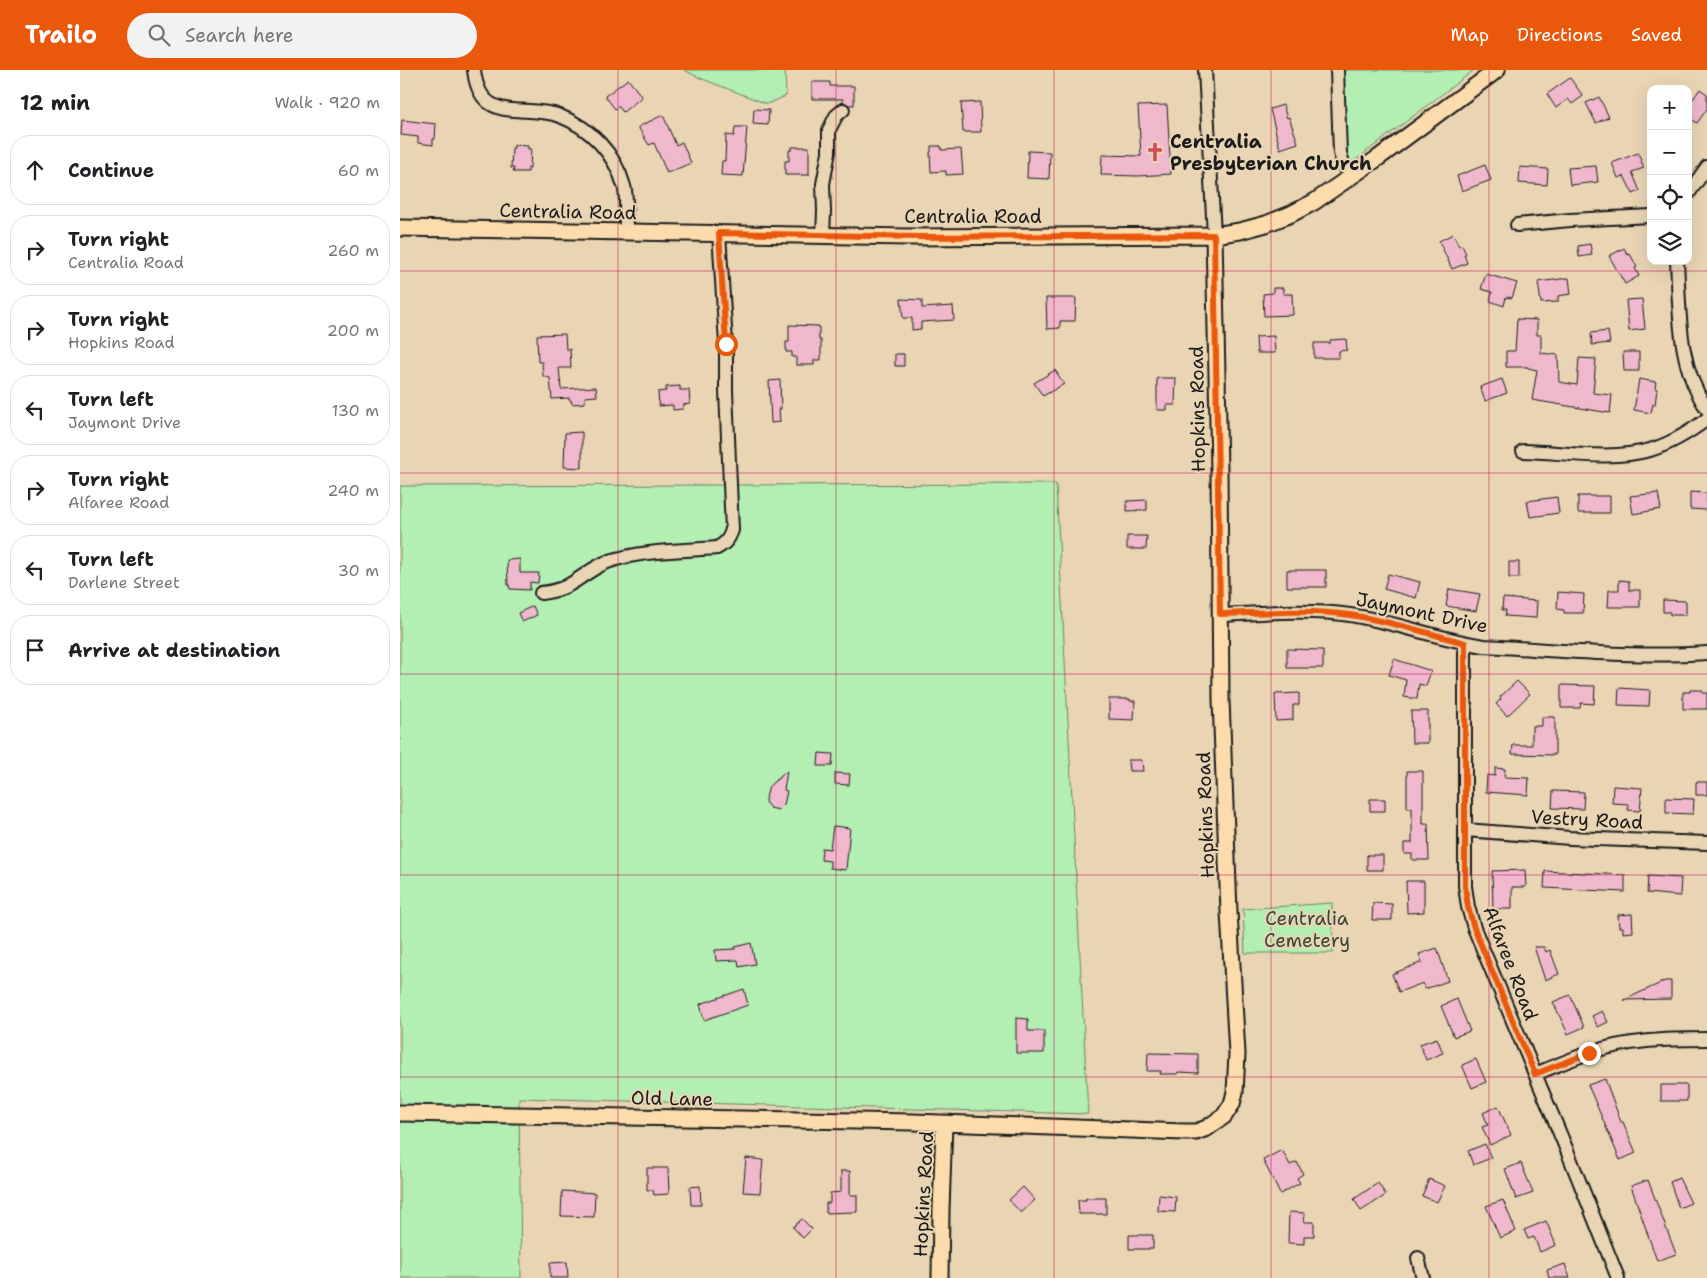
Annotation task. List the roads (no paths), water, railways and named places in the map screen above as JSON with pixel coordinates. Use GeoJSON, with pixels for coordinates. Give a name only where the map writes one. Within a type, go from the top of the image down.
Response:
{"type":"FeatureCollection","features":[{"type":"Feature","properties":{"kind":"main road","name":"Centralia Road"},"geometry":{"type":"LineString","coordinates":[[400,228],[920,237],[1214,235],[1266,224],[1314,202],[1497,70]]}},
{"type":"Feature","properties":{"kind":"main road","name":"Hopkins Road"},"geometry":{"type":"LineString","coordinates":[[940,1278],[944,1124],[1196,1132],[1215,1124],[1224,1116],[1232,1104],[1235,1092],[1237,1054],[1228,902],[1221,708],[1214,235]]}},
{"type":"Feature","properties":{"kind":"main road","name":"Old Lane"},"geometry":{"type":"LineString","coordinates":[[400,1113],[944,1124]]}},
{"type":"Feature","properties":{"kind":"street"},"geometry":{"type":"LineString","coordinates":[[474,70],[475,83],[484,99],[506,110],[559,116],[590,132],[613,158],[625,188],[626,232]]}},
{"type":"Feature","properties":{"kind":"street","name":"Hopkins Road"},"geometry":{"type":"LineString","coordinates":[[1205,70],[1214,235]]}},
{"type":"Feature","properties":{"kind":"street"},"geometry":{"type":"LineString","coordinates":[[1337,70],[1340,153],[1343,164],[1352,176]]}},
{"type":"Feature","properties":{"kind":"street"},"geometry":{"type":"LineString","coordinates":[[823,236],[823,184],[829,152],[829,130],[836,116],[843,110]]}},
{"type":"Feature","properties":{"kind":"street"},"geometry":{"type":"LineString","coordinates":[[1692,188],[1707,167]]}},
{"type":"Feature","properties":{"kind":"street"},"geometry":{"type":"LineString","coordinates":[[1517,225],[1647,216]]}},
{"type":"Feature","properties":{"kind":"street"},"geometry":{"type":"LineString","coordinates":[[541,593],[555,591],[568,586],[591,569],[608,561],[630,556],[717,548],[730,538],[732,530],[726,391],[726,344],[719,233]]}},
{"type":"Feature","properties":{"kind":"street"},"geometry":{"type":"LineString","coordinates":[[1678,265],[1681,340],[1685,360],[1692,382],[1707,409]]}},
{"type":"Feature","properties":{"kind":"street"},"geometry":{"type":"LineString","coordinates":[[1523,451],[1604,455],[1650,450],[1676,439],[1707,419]]}},
{"type":"Feature","properties":{"kind":"street","name":"Jaymont Drive"},"geometry":{"type":"LineString","coordinates":[[1220,614],[1295,612],[1348,615],[1382,621],[1465,643],[1484,646],[1624,654],[1688,655],[1707,653]]}},
{"type":"Feature","properties":{"kind":"street","name":"Alfaree Road"},"geometry":{"type":"LineString","coordinates":[[1465,643],[1465,886],[1472,921],[1618,1278]]}},
{"type":"Feature","properties":{"kind":"street","name":"Vestry Road"},"geometry":{"type":"LineString","coordinates":[[1465,830],[1570,838],[1707,843]]}},
{"type":"Feature","properties":{"kind":"street"},"geometry":{"type":"LineString","coordinates":[[1535,1074],[1589,1053],[1608,1048],[1665,1039],[1707,1039]]}},
{"type":"Feature","properties":{"kind":"street"},"geometry":{"type":"LineString","coordinates":[[1418,1258],[1423,1278]]}},
{"type":"Feature","properties":{"kind":"place","name":"Centralia Presbyterian Church"},"geometry":{"type":"Point","coordinates":[1155,152]}},
{"type":"Feature","properties":{"kind":"park label","name":"Centralia Cemetery"},"geometry":{"type":"Point","coordinates":[1307,929]}}]}
